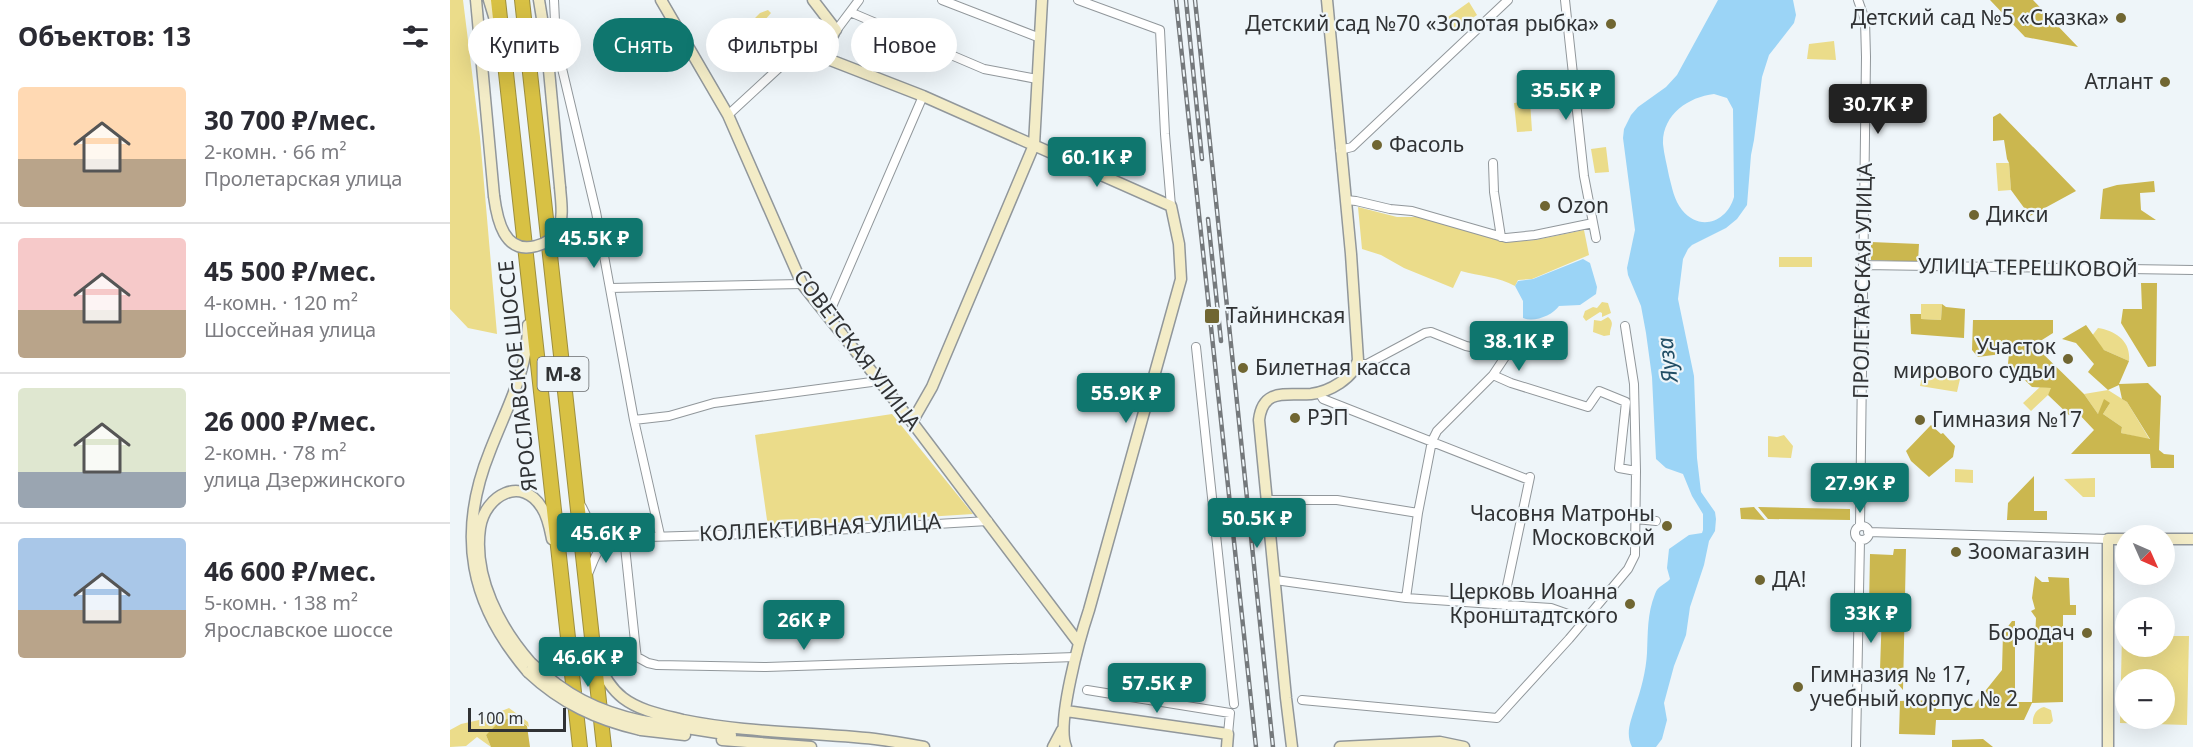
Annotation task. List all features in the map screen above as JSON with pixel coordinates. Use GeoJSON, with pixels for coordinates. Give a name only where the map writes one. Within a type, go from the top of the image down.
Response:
{"type":"FeatureCollection","features":[{"type":"Feature","properties":{"kind":"highway","name":"ЯРОСЛАВСКОЕ ШОССЕ"},"geometry":{"type":"LineString","coordinates":[[498,0],[500,18]]}},
{"type":"Feature","properties":{"kind":"highway","name":"М-8"},"geometry":{"type":"LineString","coordinates":[[522,0],[604,747]]}},
{"type":"Feature","properties":{"kind":"highway","name":"ЯРОСЛАВСКОЕ ШОССЕ"},"geometry":{"type":"LineString","coordinates":[[505,72],[580,747]]}},
{"type":"Feature","properties":{"kind":"street"},"geometry":{"type":"LineString","coordinates":[[476,0],[497,219],[507,238],[522,247],[532,247],[552,238],[559,229],[562,217],[547,49],[538,0]]}},
{"type":"Feature","properties":{"kind":"street"},"geometry":{"type":"LineString","coordinates":[[489,0],[494,18]]}},
{"type":"Feature","properties":{"kind":"street"},"geometry":{"type":"LineString","coordinates":[[554,0],[556,43],[596,212],[634,420],[660,535]]}},
{"type":"Feature","properties":{"kind":"street","name":"СОВЕТСКАЯ УЛИЦА"},"geometry":{"type":"LineString","coordinates":[[661,0],[728,115],[802,284],[912,422],[1078,642]]}},
{"type":"Feature","properties":{"kind":"street"},"geometry":{"type":"LineString","coordinates":[[813,0],[826,18]]}},
{"type":"Feature","properties":{"kind":"street"},"geometry":{"type":"LineString","coordinates":[[839,26],[859,0]]}},
{"type":"Feature","properties":{"kind":"street"},"geometry":{"type":"LineString","coordinates":[[942,0],[1040,38]]}},
{"type":"Feature","properties":{"kind":"street"},"geometry":{"type":"LineString","coordinates":[[912,422],[932,387],[1034,145],[1042,0]]}},
{"type":"Feature","properties":{"kind":"street"},"geometry":{"type":"LineString","coordinates":[[1053,747],[1063,727],[1078,642],[1182,279],[1179,244],[1171,206],[1160,30],[1078,0]]}},
{"type":"Feature","properties":{"kind":"street"},"geometry":{"type":"LineString","coordinates":[[1292,747],[1259,427],[1263,406],[1275,396],[1319,392],[1348,377],[1357,364],[1357,335],[1346,200],[1327,0]]}},
{"type":"Feature","properties":{"kind":"street"},"geometry":{"type":"LineString","coordinates":[[1340,150],[1352,147],[1508,0]]}},
{"type":"Feature","properties":{"kind":"street"},"geometry":{"type":"LineString","coordinates":[[1565,0],[1584,176],[1596,238]]}},
{"type":"Feature","properties":{"kind":"street","name":"ПРОЛЕТАРСКАЯ УЛИЦА"},"geometry":{"type":"LineString","coordinates":[[1858,0],[1864,20],[1866,42],[1860,526]]}},
{"type":"Feature","properties":{"kind":"street"},"geometry":{"type":"LineString","coordinates":[[850,12],[984,69],[1037,79]]}},
{"type":"Feature","properties":{"kind":"street"},"geometry":{"type":"LineString","coordinates":[[839,63],[923,96],[1171,206]]}},
{"type":"Feature","properties":{"kind":"street"},"geometry":{"type":"LineString","coordinates":[[728,115],[775,72]]}},
{"type":"Feature","properties":{"kind":"street"},"geometry":{"type":"LineString","coordinates":[[828,316],[923,96]]}},
{"type":"Feature","properties":{"kind":"street"},"geometry":{"type":"LineString","coordinates":[[1493,163],[1494,192],[1501,237]]}},
{"type":"Feature","properties":{"kind":"street"},"geometry":{"type":"LineString","coordinates":[[1346,200],[1412,211],[1501,237],[1535,235],[1593,223]]}},
{"type":"Feature","properties":{"kind":"street","name":"УЛИЦА ТЕРЕШКОВОЙ"},"geometry":{"type":"LineString","coordinates":[[1863,265],[2193,270]]}},
{"type":"Feature","properties":{"kind":"street"},"geometry":{"type":"LineString","coordinates":[[610,288],[802,284]]}},
{"type":"Feature","properties":{"kind":"street"},"geometry":{"type":"LineString","coordinates":[[529,289],[528,339],[525,359],[519,382],[477,484],[471,533],[472,556],[482,598],[498,633],[512,654],[529,668],[551,693],[575,708],[606,720],[750,743],[811,747]]}},
{"type":"Feature","properties":{"kind":"street"},"geometry":{"type":"LineString","coordinates":[[1302,700],[1497,718],[1582,623],[1631,563],[1636,544],[1634,384],[1625,326]]}},
{"type":"Feature","properties":{"kind":"street"},"geometry":{"type":"LineString","coordinates":[[1357,364],[1367,364],[1431,332],[1466,346],[1505,357],[1493,375],[1437,431],[1432,441],[1418,513],[1406,597]]}},
{"type":"Feature","properties":{"kind":"street"},"geometry":{"type":"LineString","coordinates":[[1196,347],[1232,708],[1227,747]]}},
{"type":"Feature","properties":{"kind":"street"},"geometry":{"type":"LineString","coordinates":[[1493,375],[1511,383],[1588,407],[1599,391],[1626,402],[1619,468],[1636,471]]}},
{"type":"Feature","properties":{"kind":"street"},"geometry":{"type":"LineString","coordinates":[[634,420],[669,416],[714,402],[879,381]]}},
{"type":"Feature","properties":{"kind":"street"},"geometry":{"type":"LineString","coordinates":[[1319,392],[1323,399],[1530,478],[1503,605]]}},
{"type":"Feature","properties":{"kind":"street"},"geometry":{"type":"LineString","coordinates":[[529,668],[495,610],[484,575],[480,555],[480,527],[484,514],[495,498],[511,491],[526,494],[534,499],[542,508],[547,519],[560,567]]}},
{"type":"Feature","properties":{"kind":"street"},"geometry":{"type":"LineString","coordinates":[[577,498],[595,529],[604,536],[620,537]]}},
{"type":"Feature","properties":{"kind":"street"},"geometry":{"type":"LineString","coordinates":[[1267,501],[1337,500],[1418,513]]}},
{"type":"Feature","properties":{"kind":"street"},"geometry":{"type":"LineString","coordinates":[[1636,519],[1656,521]]}},
{"type":"Feature","properties":{"kind":"street","name":"КОЛЛЕКТИВНАЯ УЛИЦА"},"geometry":{"type":"LineString","coordinates":[[620,537],[783,533],[988,521]]}},
{"type":"Feature","properties":{"kind":"street"},"geometry":{"type":"LineString","coordinates":[[1856,747],[1860,540],[1855,533],[1860,526],[1866,528],[1868,532]]}},
{"type":"Feature","properties":{"kind":"street"},"geometry":{"type":"LineString","coordinates":[[1868,532],[2115,539]]}},
{"type":"Feature","properties":{"kind":"street"},"geometry":{"type":"LineString","coordinates":[[1860,540],[1866,538],[1868,532]]}},
{"type":"Feature","properties":{"kind":"street"},"geometry":{"type":"LineString","coordinates":[[586,582],[597,550],[607,541],[620,537]]}},
{"type":"Feature","properties":{"kind":"street"},"geometry":{"type":"LineString","coordinates":[[620,537],[636,651],[638,657],[648,663],[765,667],[783,664],[1075,657]]}},
{"type":"Feature","properties":{"kind":"street"},"geometry":{"type":"LineString","coordinates":[[2108,539],[2108,747]]}},
{"type":"Feature","properties":{"kind":"street"},"geometry":{"type":"LineString","coordinates":[[2175,539],[2193,539]]}},
{"type":"Feature","properties":{"kind":"street"},"geometry":{"type":"LineString","coordinates":[[1275,580],[1406,597],[1551,608],[1568,614],[1582,623]]}},
{"type":"Feature","properties":{"kind":"street"},"geometry":{"type":"LineString","coordinates":[[594,651],[602,673],[614,689],[629,702],[662,715],[729,728],[875,739],[925,747]]}},
{"type":"Feature","properties":{"kind":"street"},"geometry":{"type":"LineString","coordinates":[[1087,690],[1232,708]]}},
{"type":"Feature","properties":{"kind":"street"},"geometry":{"type":"LineString","coordinates":[[1066,711],[1228,734]]}},
{"type":"Feature","properties":{"kind":"street"},"geometry":{"type":"LineString","coordinates":[[642,725],[773,739],[925,747]]}},
{"type":"Feature","properties":{"kind":"street"},"geometry":{"type":"LineString","coordinates":[[1063,727],[1066,747]]}},
{"type":"Feature","properties":{"kind":"street"},"geometry":{"type":"LineString","coordinates":[[1340,747],[1440,742],[1464,747]]}},
{"type":"Feature","properties":{"kind":"street"},"geometry":{"type":"LineString","coordinates":[[1427,743],[1438,747]]}},
{"type":"Feature","properties":{"kind":"shaded area"},"geometry":{"type":"Polygon","coordinates":[[[450,0],[463,0],[468,40],[468,72],[472,72],[480,137],[497,334],[468,328],[450,309],[450,0]]]}},
{"type":"Feature","properties":{"kind":"shaded area"},"geometry":{"type":"Polygon","coordinates":[[[1990,0],[2033,0],[2078,47],[2025,37],[1990,0]]]}},
{"type":"Feature","properties":{"kind":"shaded area"},"geometry":{"type":"Polygon","coordinates":[[[1469,2],[1477,15],[1454,31],[1445,19],[1469,2]]]}},
{"type":"Feature","properties":{"kind":"shaded area"},"geometry":{"type":"Polygon","coordinates":[[[768,10],[771,13],[767,18],[755,18],[768,10]]]}},
{"type":"Feature","properties":{"kind":"shaded area"},"geometry":{"type":"Polygon","coordinates":[[[1834,41],[1836,60],[1807,59],[1809,44],[1834,41]]]}},
{"type":"Feature","properties":{"kind":"shaded area"},"geometry":{"type":"Polygon","coordinates":[[[1530,101],[1532,131],[1517,132],[1514,103],[1530,101]]]}},
{"type":"Feature","properties":{"kind":"shaded area"},"geometry":{"type":"Polygon","coordinates":[[[2000,113],[2076,191],[2030,216],[2011,190],[2004,140],[1993,141],[1993,117],[2000,113]]]}},
{"type":"Feature","properties":{"kind":"shaded area"},"geometry":{"type":"Polygon","coordinates":[[[1606,147],[1609,172],[1595,173],[1591,149],[1606,147]]]}},
{"type":"Feature","properties":{"kind":"shaded area"},"geometry":{"type":"Polygon","coordinates":[[[1996,163],[2009,163],[2011,190],[1998,191],[1996,163]]]}},
{"type":"Feature","properties":{"kind":"shaded area"},"geometry":{"type":"Polygon","coordinates":[[[2154,181],[2155,192],[2140,193],[2141,210],[2156,220],[2100,219],[2103,189],[2154,181]]]}},
{"type":"Feature","properties":{"kind":"shaded area"},"geometry":{"type":"Polygon","coordinates":[[[1358,207],[1397,217],[1420,217],[1507,242],[1535,240],[1584,230],[1589,255],[1532,279],[1518,280],[1515,286],[1461,271],[1453,288],[1404,268],[1381,255],[1362,249],[1358,207]]]}},
{"type":"Feature","properties":{"kind":"shaded area"},"geometry":{"type":"Polygon","coordinates":[[[1871,242],[1919,244],[1918,262],[1871,260],[1871,242]]]}},
{"type":"Feature","properties":{"kind":"shaded area"},"geometry":{"type":"Polygon","coordinates":[[[1779,257],[1812,257],[1812,267],[1779,267],[1779,257]]]}},
{"type":"Feature","properties":{"kind":"shaded area"},"geometry":{"type":"Polygon","coordinates":[[[2141,283],[2157,283],[2156,366],[2148,367],[2121,323],[2123,309],[2142,309],[2141,283]]]}},
{"type":"Feature","properties":{"kind":"shaded area"},"geometry":{"type":"Polygon","coordinates":[[[1602,302],[1608,303],[1611,313],[1602,317],[1600,312],[1586,321],[1583,317],[1585,311],[1593,307],[1597,308],[1602,302]]]}},
{"type":"Feature","properties":{"kind":"shaded area"},"geometry":{"type":"Polygon","coordinates":[[[1921,304],[1942,304],[1941,320],[1921,319],[1921,304]]]}},
{"type":"Feature","properties":{"kind":"shaded area"},"geometry":{"type":"Polygon","coordinates":[[[1942,304],[1946,307],[1965,309],[1964,338],[1911,334],[1910,314],[1921,314],[1921,319],[1941,320],[1942,304]]]}},
{"type":"Feature","properties":{"kind":"shaded area"},"geometry":{"type":"Polygon","coordinates":[[[1608,317],[1612,324],[1610,335],[1604,336],[1593,332],[1594,320],[1601,321],[1608,317]]]}},
{"type":"Feature","properties":{"kind":"shaded area"},"geometry":{"type":"Polygon","coordinates":[[[1973,320],[2053,320],[2053,333],[2034,345],[2084,394],[2098,414],[2104,399],[2110,403],[2103,414],[2122,427],[2121,433],[2150,439],[2127,402],[2122,399],[2119,385],[2108,390],[2088,372],[2094,364],[2076,343],[2062,339],[2086,325],[2104,350],[2129,361],[2119,384],[2148,383],[2161,396],[2159,450],[2164,454],[2174,455],[2174,468],[2151,468],[2150,454],[2071,454],[2094,430],[2075,410],[2069,415],[2048,395],[2051,388],[2032,387],[2008,364],[2009,353],[1978,357],[1972,350],[1973,320]]]}},
{"type":"Feature","properties":{"kind":"shaded area"},"geometry":{"type":"Polygon","coordinates":[[[2098,328],[2121,338],[2128,348],[2129,361],[2104,350],[2091,337],[2098,328]]]}},
{"type":"Feature","properties":{"kind":"shaded area"},"geometry":{"type":"Polygon","coordinates":[[[1923,372],[1960,379],[1957,392],[1920,386],[1923,372]]]}},
{"type":"Feature","properties":{"kind":"shaded area"},"geometry":{"type":"Polygon","coordinates":[[[2040,387],[2052,388],[2031,411],[2023,403],[2040,387]]]}},
{"type":"Feature","properties":{"kind":"shaded area"},"geometry":{"type":"Polygon","coordinates":[[[2108,390],[2127,402],[2150,440],[2121,433],[2122,427],[2103,414],[2110,403],[2098,414],[2084,394],[2108,390]]]}},
{"type":"Feature","properties":{"kind":"shaded area"},"geometry":{"type":"Polygon","coordinates":[[[892,414],[973,514],[768,527],[755,435],[892,414]]]}},
{"type":"Feature","properties":{"kind":"shaded area"},"geometry":{"type":"Polygon","coordinates":[[[1931,425],[1941,434],[1943,433],[1955,446],[1953,457],[1929,477],[1911,461],[1906,451],[1931,425]]]}},
{"type":"Feature","properties":{"kind":"shaded area"},"geometry":{"type":"Polygon","coordinates":[[[1784,435],[1793,446],[1791,458],[1768,457],[1768,436],[1784,435]]]}},
{"type":"Feature","properties":{"kind":"shaded area"},"geometry":{"type":"Polygon","coordinates":[[[1955,469],[1973,470],[1973,483],[1955,482],[1955,469]]]}},
{"type":"Feature","properties":{"kind":"shaded area"},"geometry":{"type":"Polygon","coordinates":[[[2034,476],[2034,511],[2047,511],[2047,520],[2007,520],[2008,503],[2034,476]]]}},
{"type":"Feature","properties":{"kind":"shaded area"},"geometry":{"type":"Polygon","coordinates":[[[2095,478],[2095,497],[2083,497],[2064,479],[2095,478]]]}},
{"type":"Feature","properties":{"kind":"shaded area"},"geometry":{"type":"Polygon","coordinates":[[[1754,507],[1765,520],[1741,519],[1740,508],[1754,507]]]}},
{"type":"Feature","properties":{"kind":"shaded area"},"geometry":{"type":"Polygon","coordinates":[[[1758,507],[1850,509],[1850,520],[1768,519],[1758,507]]]}},
{"type":"Feature","properties":{"kind":"shaded area"},"geometry":{"type":"Polygon","coordinates":[[[1894,549],[1906,549],[1903,690],[1892,677],[1880,670],[1882,610],[1869,607],[1870,554],[1893,555],[1894,549]]]}},
{"type":"Feature","properties":{"kind":"shaded area"},"geometry":{"type":"Polygon","coordinates":[[[2035,576],[2042,582],[2049,582],[2048,577],[2069,578],[2070,605],[2076,605],[2076,615],[2063,615],[2063,702],[2032,703],[2024,720],[1936,720],[1935,735],[1899,734],[1900,701],[1936,700],[1936,709],[1958,709],[1974,705],[2002,670],[2003,633],[2012,621],[2015,621],[2015,702],[2032,702],[2036,618],[2031,611],[2035,609],[2032,598],[2035,576]]]}},
{"type":"Feature","properties":{"kind":"shaded area"},"geometry":{"type":"Polygon","coordinates":[[[802,612],[803,626],[799,632],[789,632],[787,613],[802,612]]]}},
{"type":"Feature","properties":{"kind":"shaded area"},"geometry":{"type":"Polygon","coordinates":[[[2175,636],[2189,636],[2187,725],[2175,725],[2175,669],[2121,669],[2121,657],[2175,657],[2175,636]]]}},
{"type":"Feature","properties":{"kind":"shaded area"},"geometry":{"type":"Polygon","coordinates":[[[2044,707],[2051,710],[2053,721],[2050,724],[2033,724],[2035,713],[2044,707]]]}},
{"type":"Feature","properties":{"kind":"shaded area"},"geometry":{"type":"Polygon","coordinates":[[[509,708],[528,722],[529,727],[514,716],[486,735],[491,747],[477,737],[466,746],[450,747],[450,730],[509,708]]]}},
{"type":"Feature","properties":{"kind":"shaded area"},"geometry":{"type":"Polygon","coordinates":[[[514,716],[527,726],[530,747],[491,747],[486,735],[498,723],[514,716]]]}},
{"type":"Feature","properties":{"kind":"shaded area"},"geometry":{"type":"Polygon","coordinates":[[[1983,739],[1993,747],[1952,747],[1952,740],[1983,739]]]}},
{"type":"Feature","properties":{"kind":"water","name":"Яуза"},"geometry":{"type":"Polygon","coordinates":[[[1718,0],[1793,0],[1796,15],[1794,23],[1769,55],[1762,77],[1751,155],[1747,205],[1737,219],[1726,228],[1692,245],[1683,259],[1678,299],[1694,376],[1697,458],[1701,492],[1715,512],[1715,531],[1709,541],[1704,565],[1690,607],[1686,635],[1674,666],[1664,703],[1667,720],[1662,739],[1656,747],[1632,747],[1629,727],[1644,674],[1652,601],[1656,591],[1670,579],[1667,568],[1669,549],[1689,535],[1702,533],[1703,530],[1703,514],[1683,474],[1666,468],[1656,459],[1652,377],[1646,333],[1641,306],[1627,268],[1635,230],[1623,138],[1624,129],[1638,107],[1666,87],[1677,75],[1718,0]],[[1714,94],[1686,103],[1672,116],[1664,134],[1664,152],[1675,198],[1682,210],[1697,221],[1705,222],[1719,218],[1730,206],[1734,197],[1733,109],[1727,98],[1714,94]]]}},
{"type":"Feature","properties":{"kind":"water"},"geometry":{"type":"Polygon","coordinates":[[[1583,259],[1590,263],[1597,287],[1596,294],[1580,305],[1559,306],[1543,317],[1532,320],[1523,318],[1523,301],[1515,286],[1518,281],[1533,279],[1583,259]]]}},
{"type":"Feature","properties":{"kind":"railway"},"geometry":{"type":"LineString","coordinates":[[1176,0],[1256,747]]}},
{"type":"Feature","properties":{"kind":"railway"},"geometry":{"type":"LineString","coordinates":[[1186,0],[1202,159]]}},
{"type":"Feature","properties":{"kind":"railway"},"geometry":{"type":"LineString","coordinates":[[1195,0],[1273,747]]}},
{"type":"Feature","properties":{"kind":"railway"},"geometry":{"type":"LineString","coordinates":[[1208,219],[1221,341]]}},
{"type":"Feature","properties":{"kind":"place","name":"Детский сад №5 «Сказка»"},"geometry":{"type":"Point","coordinates":[2121,18]}},
{"type":"Feature","properties":{"kind":"place","name":"Детский сад №70 «Золотая рыбка»"},"geometry":{"type":"Point","coordinates":[1611,24]}},
{"type":"Feature","properties":{"kind":"place","name":"Атлант"},"geometry":{"type":"Point","coordinates":[2165,82]}},
{"type":"Feature","properties":{"kind":"place","name":"Фасоль"},"geometry":{"type":"Point","coordinates":[1377,145]}},
{"type":"Feature","properties":{"kind":"place","name":"Ozon"},"geometry":{"type":"Point","coordinates":[1545,206]}},
{"type":"Feature","properties":{"kind":"place","name":"Дикси"},"geometry":{"type":"Point","coordinates":[1974,215]}},
{"type":"Feature","properties":{"kind":"place","name":"Тайнинская"},"geometry":{"type":"Point","coordinates":[1212,316]}},
{"type":"Feature","properties":{"kind":"place","name":"Участок мирового судьи"},"geometry":{"type":"Point","coordinates":[2068,359]}},
{"type":"Feature","properties":{"kind":"place","name":"Билетная касса"},"geometry":{"type":"Point","coordinates":[1243,368]}},
{"type":"Feature","properties":{"kind":"place","name":"РЭП"},"geometry":{"type":"Point","coordinates":[1295,418]}},
{"type":"Feature","properties":{"kind":"place","name":"Гимназия №17"},"geometry":{"type":"Point","coordinates":[1920,420]}},
{"type":"Feature","properties":{"kind":"place","name":"Часовня Матроны Московской"},"geometry":{"type":"Point","coordinates":[1667,526]}},
{"type":"Feature","properties":{"kind":"place","name":"Зоомагазин"},"geometry":{"type":"Point","coordinates":[1956,552]}},
{"type":"Feature","properties":{"kind":"place","name":"ДА!"},"geometry":{"type":"Point","coordinates":[1760,580]}},
{"type":"Feature","properties":{"kind":"place","name":"Церковь Иоанна Кронштадтского"},"geometry":{"type":"Point","coordinates":[1630,604]}},
{"type":"Feature","properties":{"kind":"place","name":"Бородач"},"geometry":{"type":"Point","coordinates":[2087,633]}},
{"type":"Feature","properties":{"kind":"place","name":"Гимназия № 17, учебный корпус № 2"},"geometry":{"type":"Point","coordinates":[1798,687]}}]}
